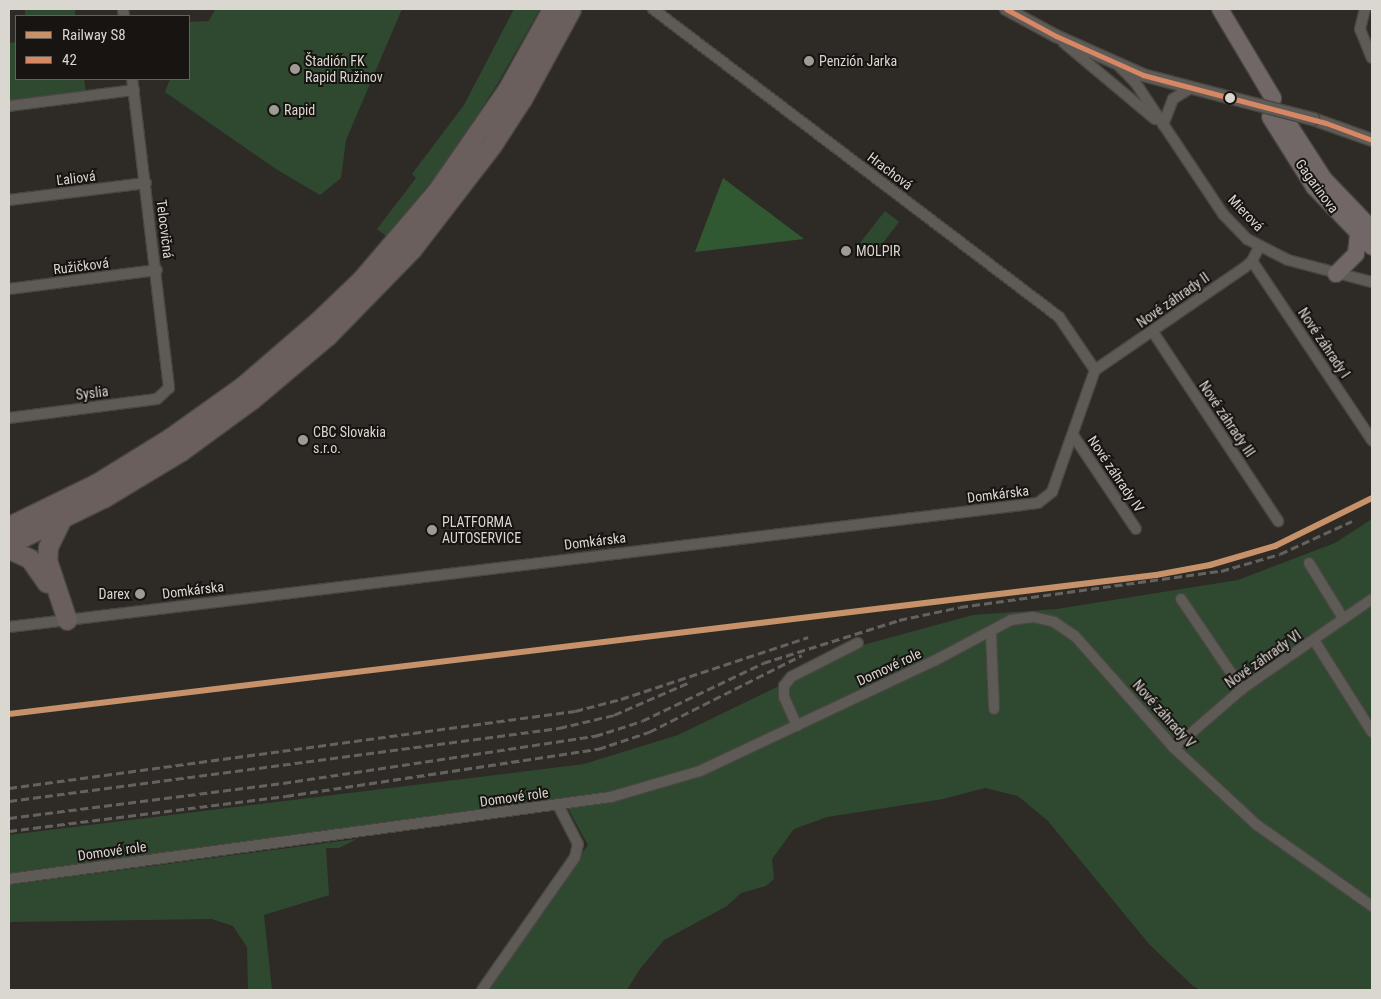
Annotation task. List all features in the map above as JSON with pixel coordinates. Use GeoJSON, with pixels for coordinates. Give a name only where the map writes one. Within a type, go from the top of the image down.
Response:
{"type":"FeatureCollection","features":[{"type":"Feature","properties":{"kind":"highway"},"geometry":{"type":"LineString","coordinates":[[9,526],[97,483],[170,438],[243,386],[324,316],[374,265],[437,191],[507,90],[552,9]]}},
{"type":"Feature","properties":{"kind":"highway"},"geometry":{"type":"LineString","coordinates":[[9,544],[61,520],[138,478],[218,426],[290,368],[370,294],[412,249],[492,145],[522,99],[571,9]]}},
{"type":"Feature","properties":{"kind":"highway"},"geometry":{"type":"LineString","coordinates":[[61,520],[48,548],[47,560],[64,620]]}},
{"type":"Feature","properties":{"kind":"highway"},"geometry":{"type":"LineString","coordinates":[[9,549],[37,565],[64,620]]}},
{"type":"Feature","properties":{"kind":"main road"},"geometry":{"type":"LineString","coordinates":[[1207,9],[1265,97],[1220,9]]}},
{"type":"Feature","properties":{"kind":"main road","name":"Gagarinova"},"geometry":{"type":"LineString","coordinates":[[1278,118],[1314,187],[1365,232],[1372,248]]}},
{"type":"Feature","properties":{"kind":"main road"},"geometry":{"type":"LineString","coordinates":[[1336,274],[1356,254],[1365,232]]}},
{"type":"Feature","properties":{"kind":"street","name":"Hrachová"},"geometry":{"type":"LineString","coordinates":[[653,9],[1059,317],[1095,370]]}},
{"type":"Feature","properties":{"kind":"street","name":"Mierová"},"geometry":{"type":"LineString","coordinates":[[1006,9],[1056,36],[1117,64],[1189,90],[1235,99],[1313,119],[1372,140]]}},
{"type":"Feature","properties":{"kind":"street"},"geometry":{"type":"LineString","coordinates":[[1365,9],[1360,29],[1372,58]]}},
{"type":"Feature","properties":{"kind":"street","name":"Mierová"},"geometry":{"type":"LineString","coordinates":[[1056,36],[1163,125]]}},
{"type":"Feature","properties":{"kind":"street","name":"Mierová"},"geometry":{"type":"LineString","coordinates":[[1117,64],[1135,82],[1223,214],[1259,247],[1288,260],[1372,282]]}},
{"type":"Feature","properties":{"kind":"street","name":"Telocvičná"},"geometry":{"type":"LineString","coordinates":[[132,80],[170,382]]}},
{"type":"Feature","properties":{"kind":"street"},"geometry":{"type":"LineString","coordinates":[[9,106],[134,90]]}},
{"type":"Feature","properties":{"kind":"street"},"geometry":{"type":"LineString","coordinates":[[1163,125],[1172,99],[1189,90]]}},
{"type":"Feature","properties":{"kind":"street","name":"Ľaliová"},"geometry":{"type":"LineString","coordinates":[[9,200],[146,183]]}},
{"type":"Feature","properties":{"kind":"street","name":"Nové záhrady II"},"geometry":{"type":"LineString","coordinates":[[1095,370],[1153,332],[1252,262],[1259,247]]}},
{"type":"Feature","properties":{"kind":"street","name":"Nové záhrady I"},"geometry":{"type":"LineString","coordinates":[[1252,262],[1372,440]]}},
{"type":"Feature","properties":{"kind":"street","name":"Ružičková"},"geometry":{"type":"LineString","coordinates":[[9,289],[156,270]]}},
{"type":"Feature","properties":{"kind":"street","name":"Nové záhrady III"},"geometry":{"type":"LineString","coordinates":[[1153,332],[1278,521]]}},
{"type":"Feature","properties":{"kind":"street","name":"Domkárska"},"geometry":{"type":"LineString","coordinates":[[9,627],[1038,503],[1052,492],[1095,370]]}},
{"type":"Feature","properties":{"kind":"street","name":"Syslia"},"geometry":{"type":"LineString","coordinates":[[9,418],[157,399],[166,393],[170,382]]}},
{"type":"Feature","properties":{"kind":"street","name":"Nové záhrady IV"},"geometry":{"type":"LineString","coordinates":[[1073,435],[1136,528]]}},
{"type":"Feature","properties":{"kind":"street"},"geometry":{"type":"LineString","coordinates":[[1309,563],[1343,618]]}},
{"type":"Feature","properties":{"kind":"street"},"geometry":{"type":"LineString","coordinates":[[1181,599],[1242,689]]}},
{"type":"Feature","properties":{"kind":"street","name":"Nové záhrady VI"},"geometry":{"type":"LineString","coordinates":[[1174,748],[1242,689],[1372,599]]}},
{"type":"Feature","properties":{"kind":"street","name":"Nové záhrady V"},"geometry":{"type":"LineString","coordinates":[[991,633],[1011,620],[1026,617],[1048,620],[1061,625],[1075,636],[1174,748],[1256,825],[1372,906]]}},
{"type":"Feature","properties":{"kind":"street"},"geometry":{"type":"LineString","coordinates":[[991,633],[994,709]]}},
{"type":"Feature","properties":{"kind":"street","name":"Domové role"},"geometry":{"type":"LineString","coordinates":[[9,879],[611,797],[666,783],[797,726],[991,633]]}},
{"type":"Feature","properties":{"kind":"street"},"geometry":{"type":"LineString","coordinates":[[1314,640],[1372,732]]}},
{"type":"Feature","properties":{"kind":"street"},"geometry":{"type":"LineString","coordinates":[[797,726],[784,697],[784,686],[791,677],[858,642]]}},
{"type":"Feature","properties":{"kind":"street"},"geometry":{"type":"LineString","coordinates":[[482,990],[575,857],[576,838],[558,805]]}},
{"type":"Feature","properties":{"kind":"green space"},"geometry":{"type":"Polygon","coordinates":[[[25,9],[75,9],[75,15],[25,15],[25,9]]]}},
{"type":"Feature","properties":{"kind":"green space","name":"Rapid"},"geometry":{"type":"Polygon","coordinates":[[[215,9],[402,9],[346,140],[341,178],[320,195],[276,169],[165,92],[170,80],[190,80],[190,22],[209,21],[215,9]]]}},
{"type":"Feature","properties":{"kind":"green space"},"geometry":{"type":"Polygon","coordinates":[[[514,9],[540,9],[498,83],[465,134],[431,182],[386,236],[377,229],[416,178],[412,174],[464,105],[514,9]]]}},
{"type":"Feature","properties":{"kind":"green space"},"geometry":{"type":"Polygon","coordinates":[[[15,42],[15,80],[84,80],[86,92],[9,101],[9,43],[15,42]]]}},
{"type":"Feature","properties":{"kind":"green space"},"geometry":{"type":"Polygon","coordinates":[[[723,178],[804,239],[695,252],[723,178]]]}},
{"type":"Feature","properties":{"kind":"green space"},"geometry":{"type":"Polygon","coordinates":[[[885,211],[899,222],[875,254],[860,243],[885,211]]]}},
{"type":"Feature","properties":{"kind":"green space"},"geometry":{"type":"Polygon","coordinates":[[[1372,519],[1372,990],[1201,990],[1193,986],[1149,944],[1048,821],[1018,796],[985,788],[943,799],[827,817],[794,829],[772,859],[774,879],[766,886],[741,893],[727,906],[664,940],[639,970],[627,990],[488,990],[588,845],[564,801],[9,876],[9,835],[584,764],[678,735],[863,645],[973,615],[1057,609],[1238,580],[1335,543],[1372,519]]]}},
{"type":"Feature","properties":{"kind":"green space"},"geometry":{"type":"Polygon","coordinates":[[[357,839],[339,848],[326,848],[329,895],[264,915],[272,990],[248,990],[247,947],[233,926],[212,919],[9,922],[9,885],[357,839]]]}},
{"type":"Feature","properties":{"kind":"railway"},"geometry":{"type":"LineString","coordinates":[[9,818],[283,783],[595,736],[642,721],[763,663],[899,620],[960,607],[1221,571],[1280,554],[1352,521]]}},
{"type":"Feature","properties":{"kind":"railway"},"geometry":{"type":"LineString","coordinates":[[9,788],[575,711],[621,699],[808,637]]}},
{"type":"Feature","properties":{"kind":"railway"},"geometry":{"type":"LineString","coordinates":[[9,831],[286,796],[598,749],[649,732],[802,655]]}},
{"type":"Feature","properties":{"kind":"railway"},"geometry":{"type":"LineString","coordinates":[[9,801],[559,728],[614,715],[690,682]]}},
{"type":"Feature","properties":{"kind":"rail line","name":"S8"},"geometry":{"type":"LineString","coordinates":[[9,714],[1156,575],[1210,565],[1275,546],[1372,498]]}},
{"type":"Feature","properties":{"kind":"transit line","name":"42"},"geometry":{"type":"LineString","coordinates":[[1006,9],[1056,36],[1143,75],[1326,123],[1372,140]]}},
{"type":"Feature","properties":{"kind":"place","name":"Penzión Jarka"},"geometry":{"type":"Point","coordinates":[809,61]}},
{"type":"Feature","properties":{"kind":"place","name":"Štadión FK Rapid Ružinov"},"geometry":{"type":"Point","coordinates":[295,69]}},
{"type":"Feature","properties":{"kind":"place","name":"Rapid"},"geometry":{"type":"Point","coordinates":[274,110]}},
{"type":"Feature","properties":{"kind":"place","name":"MOLPIR"},"geometry":{"type":"Point","coordinates":[846,251]}},
{"type":"Feature","properties":{"kind":"place","name":"CBC Slovakia s.r.o."},"geometry":{"type":"Point","coordinates":[303,440]}},
{"type":"Feature","properties":{"kind":"place","name":"PLATFORMA AUTOSERVICE"},"geometry":{"type":"Point","coordinates":[432,530]}},
{"type":"Feature","properties":{"kind":"place","name":"Darex"},"geometry":{"type":"Point","coordinates":[140,594]}}]}
